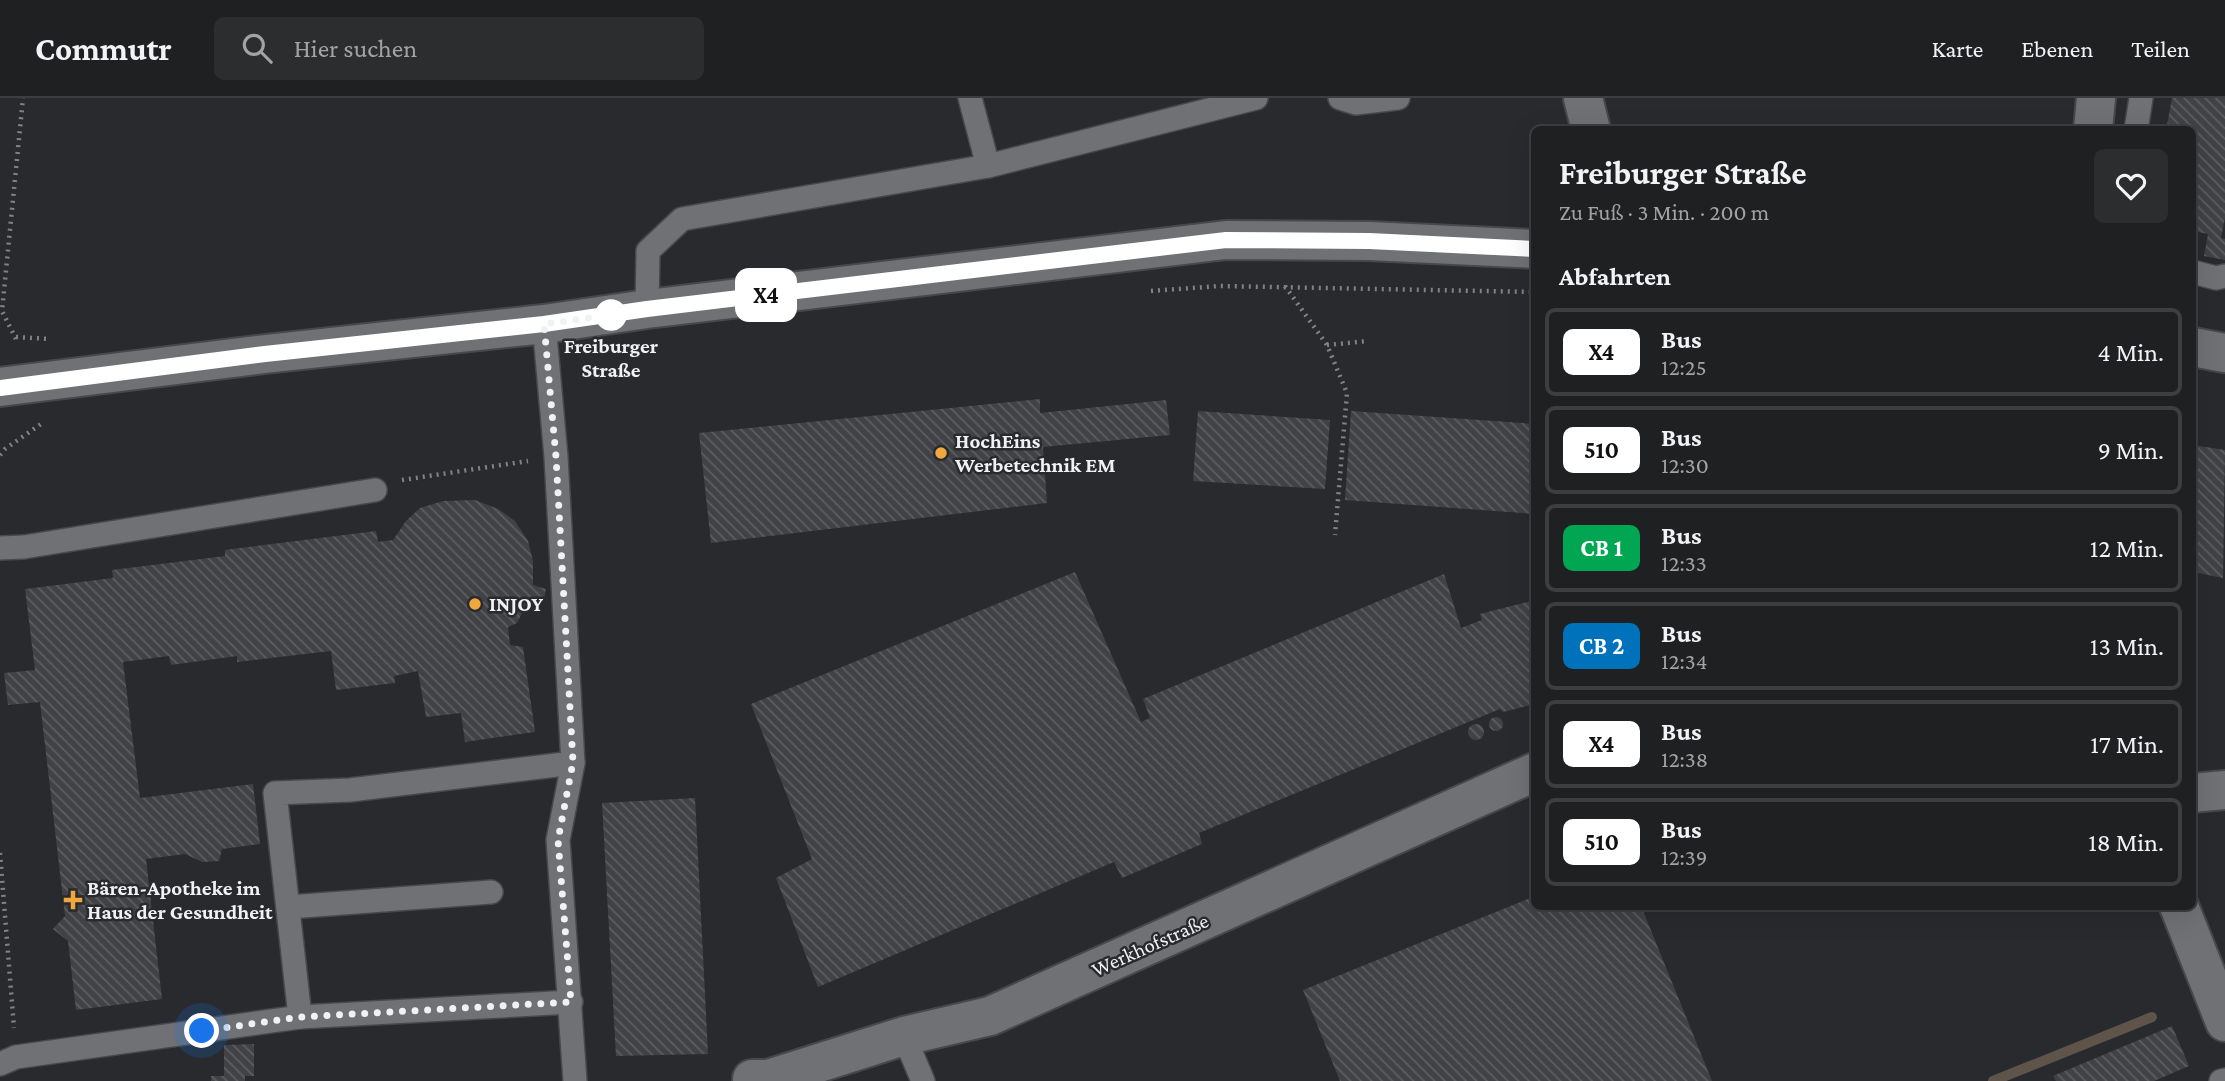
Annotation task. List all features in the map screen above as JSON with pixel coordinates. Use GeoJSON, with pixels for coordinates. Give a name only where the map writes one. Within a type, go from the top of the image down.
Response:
{"type":"FeatureCollection","features":[{"type":"Feature","properties":{"kind":"street"},"geometry":{"type":"LineString","coordinates":[[1583,98],[1590,126]]}},
{"type":"Feature","properties":{"kind":"street"},"geometry":{"type":"LineString","coordinates":[[2093,126],[2096,98]]}},
{"type":"Feature","properties":{"kind":"street"},"geometry":{"type":"LineString","coordinates":[[0,387],[265,354],[544,324],[647,309],[1226,240],[1369,241],[1531,249]]}},
{"type":"Feature","properties":{"kind":"street"},"geometry":{"type":"LineString","coordinates":[[2196,348],[2225,353]]}},
{"type":"Feature","properties":{"kind":"street","name":"Werkhofstraße"},"geometry":{"type":"LineString","coordinates":[[763,1080],[904,1036],[990,1016],[1531,774]]}},
{"type":"Feature","properties":{"kind":"street"},"geometry":{"type":"LineString","coordinates":[[2196,793],[2225,790]]}},
{"type":"Feature","properties":{"kind":"street"},"geometry":{"type":"LineString","coordinates":[[2181,910],[2225,1022]]}},
{"type":"Feature","properties":{"kind":"lane"},"geometry":{"type":"LineString","coordinates":[[970,98],[988,166]]}},
{"type":"Feature","properties":{"kind":"lane"},"geometry":{"type":"LineString","coordinates":[[647,309],[648,251],[682,219],[988,166],[1256,98]]}},
{"type":"Feature","properties":{"kind":"lane"},"geometry":{"type":"LineString","coordinates":[[1340,98],[1356,103],[1398,98]]}},
{"type":"Feature","properties":{"kind":"lane"},"geometry":{"type":"LineString","coordinates":[[2137,126],[2141,98]]}},
{"type":"Feature","properties":{"kind":"lane"},"geometry":{"type":"LineString","coordinates":[[2196,273],[2216,278],[2225,276]]}},
{"type":"Feature","properties":{"kind":"lane"},"geometry":{"type":"LineString","coordinates":[[544,324],[556,457],[573,762],[558,840],[575,1081]]}},
{"type":"Feature","properties":{"kind":"lane"},"geometry":{"type":"LineString","coordinates":[[0,548],[24,547],[375,490]]}},
{"type":"Feature","properties":{"kind":"lane"},"geometry":{"type":"LineString","coordinates":[[300,1017],[275,793],[350,790],[573,762]]}},
{"type":"Feature","properties":{"kind":"lane"},"geometry":{"type":"LineString","coordinates":[[289,907],[491,892]]}},
{"type":"Feature","properties":{"kind":"lane"},"geometry":{"type":"LineString","coordinates":[[8,1060],[300,1017],[571,1002]]}},
{"type":"Feature","properties":{"kind":"lane"},"geometry":{"type":"LineString","coordinates":[[904,1036],[923,1081]]}},
{"type":"Feature","properties":{"kind":"path"},"geometry":{"type":"LineString","coordinates":[[16,337],[1,311],[23,98]]}},
{"type":"Feature","properties":{"kind":"path"},"geometry":{"type":"LineString","coordinates":[[1138,292],[1219,286],[1531,292]]}},
{"type":"Feature","properties":{"kind":"path"},"geometry":{"type":"LineString","coordinates":[[1285,286],[1327,345],[1347,393],[1335,535]]}},
{"type":"Feature","properties":{"kind":"path"},"geometry":{"type":"LineString","coordinates":[[1327,345],[1368,341]]}},
{"type":"Feature","properties":{"kind":"path"},"geometry":{"type":"LineString","coordinates":[[0,455],[39,424],[52,422]]}},
{"type":"Feature","properties":{"kind":"path"},"geometry":{"type":"LineString","coordinates":[[375,490],[393,481],[556,457]]}},
{"type":"Feature","properties":{"kind":"path"},"geometry":{"type":"LineString","coordinates":[[0,853],[8,1060]]}},
{"type":"Feature","properties":{"kind":"building"},"geometry":{"type":"Polygon","coordinates":[[[2172,98],[2225,98],[2225,218],[2221,238],[2225,239],[2225,260],[2204,256],[2208,234],[2196,232],[2196,126],[2167,126],[2172,98]]]}},
{"type":"Feature","properties":{"kind":"building"},"geometry":{"type":"Polygon","coordinates":[[[1040,399],[1040,413],[1166,400],[1170,435],[1043,447],[1047,503],[711,543],[699,433],[1040,399]]]}},
{"type":"Feature","properties":{"kind":"building"},"geometry":{"type":"Polygon","coordinates":[[[1198,411],[1330,420],[1325,489],[1193,481],[1198,411]]]}},
{"type":"Feature","properties":{"kind":"building"},"geometry":{"type":"Polygon","coordinates":[[[1351,411],[1531,424],[1531,514],[1345,500],[1351,411]]]}},
{"type":"Feature","properties":{"kind":"building"},"geometry":{"type":"Polygon","coordinates":[[[2196,445],[2225,450],[2223,578],[2196,573],[2196,445]]]}},
{"type":"Feature","properties":{"kind":"building"},"geometry":{"type":"Polygon","coordinates":[[[475,500],[498,509],[515,521],[528,541],[533,561],[533,585],[546,589],[543,604],[527,603],[517,623],[508,627],[510,645],[523,647],[535,732],[465,742],[461,713],[426,717],[418,671],[394,676],[395,683],[336,690],[331,651],[237,662],[237,656],[171,665],[169,656],[123,662],[140,798],[253,784],[260,844],[222,849],[219,861],[202,862],[185,854],[146,859],[162,999],[76,1010],[68,941],[53,929],[65,916],[40,702],[8,705],[4,673],[35,670],[25,589],[113,578],[112,570],[225,556],[225,550],[376,531],[378,542],[393,540],[406,521],[420,508],[443,501],[475,500]]]}},
{"type":"Feature","properties":{"kind":"building"},"geometry":{"type":"Polygon","coordinates":[[[1075,572],[1141,722],[1150,718],[1143,699],[1444,574],[1461,628],[1482,620],[1480,614],[1531,601],[1531,705],[1503,712],[1500,709],[1199,833],[1202,844],[1122,878],[1114,862],[818,987],[776,878],[812,859],[751,704],[1075,572]]]}},
{"type":"Feature","properties":{"kind":"building"},"geometry":{"type":"Polygon","coordinates":[[[1496,717],[1501,719],[1501,729],[1496,731],[1491,729],[1489,724],[1491,719],[1496,717]]]}},
{"type":"Feature","properties":{"kind":"building"},"geometry":{"type":"Polygon","coordinates":[[[1476,724],[1484,732],[1476,740],[1468,732],[1476,724]]]}},
{"type":"Feature","properties":{"kind":"building"},"geometry":{"type":"Polygon","coordinates":[[[695,798],[708,1054],[616,1056],[602,803],[695,798]]]}},
{"type":"Feature","properties":{"kind":"building"},"geometry":{"type":"Polygon","coordinates":[[[1531,898],[1531,910],[1643,910],[1712,1081],[1340,1081],[1303,990],[1531,898]]]}},
{"type":"Feature","properties":{"kind":"building"},"geometry":{"type":"Polygon","coordinates":[[[2172,1026],[2189,1066],[2154,1081],[2056,1081],[2053,1076],[2172,1026]]]}},
{"type":"Feature","properties":{"kind":"building"},"geometry":{"type":"Polygon","coordinates":[[[254,1044],[254,1076],[245,1076],[245,1081],[211,1081],[211,1076],[224,1076],[224,1045],[254,1044]]]}},
{"type":"Feature","properties":{"kind":"waterway"},"geometry":{"type":"LineString","coordinates":[[1993,1081],[2152,1017]]}},
{"type":"Feature","properties":{"kind":"bus line","name":"X4"},"geometry":{"type":"LineString","coordinates":[[0,388],[346,344],[544,324],[647,309],[1226,240],[1369,241],[1531,249]]}},
{"type":"Feature","properties":{"kind":"place","name":"Freiburger Straße"},"geometry":{"type":"Point","coordinates":[611,315]}},
{"type":"Feature","properties":{"kind":"place","name":"HochEins Werbetechnik EM"},"geometry":{"type":"Point","coordinates":[941,453]}},
{"type":"Feature","properties":{"kind":"place","name":"INJOY"},"geometry":{"type":"Point","coordinates":[475,604]}},
{"type":"Feature","properties":{"kind":"place","name":"Bären-Apotheke im Haus der Gesundheit"},"geometry":{"type":"Point","coordinates":[73,900]}},
{"type":"Feature","properties":{"kind":"route"},"geometry":{"type":"LineString","coordinates":[[202,1031],[300,1017],[571,1002],[558,840],[573,762],[556,457],[544,324],[611,315]]}}]}
